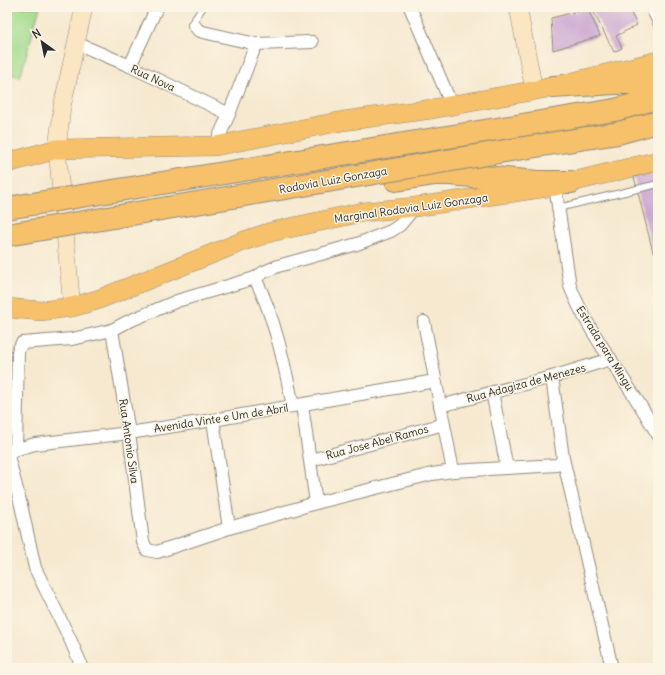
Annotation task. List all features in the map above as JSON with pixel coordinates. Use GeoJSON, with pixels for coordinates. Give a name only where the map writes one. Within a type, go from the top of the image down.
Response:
{"type":"FeatureCollection","features":[{"type":"Feature","properties":{"kind":"highway"},"geometry":{"type":"LineString","coordinates":[[543,89],[615,83],[658,83]]}},
{"type":"Feature","properties":{"kind":"highway"},"geometry":{"type":"LineString","coordinates":[[7,208],[615,110],[658,98]]}},
{"type":"Feature","properties":{"kind":"highway","name":"Rodovia Luiz Gonzaga"},"geometry":{"type":"LineString","coordinates":[[7,235],[618,133],[658,122]]}},
{"type":"Feature","properties":{"kind":"highway"},"geometry":{"type":"LineString","coordinates":[[289,187],[357,184],[435,174],[563,184]]}},
{"type":"Feature","properties":{"kind":"main road"},"geometry":{"type":"LineString","coordinates":[[7,163],[56,149],[215,146],[343,121],[452,106],[543,89],[658,61]]}},
{"type":"Feature","properties":{"kind":"main road","name":"Marginal Rodovia Luiz Gonzaga"},"geometry":{"type":"LineString","coordinates":[[7,308],[41,311],[72,307],[97,300],[121,292],[244,241],[271,232],[363,212],[415,207],[563,184],[658,161]]}},
{"type":"Feature","properties":{"kind":"street"},"geometry":{"type":"LineString","coordinates":[[72,307],[56,149],[62,107],[84,7]]}},
{"type":"Feature","properties":{"kind":"street"},"geometry":{"type":"LineString","coordinates":[[130,66],[157,7]]}},
{"type":"Feature","properties":{"kind":"street"},"geometry":{"type":"LineString","coordinates":[[410,7],[452,106]]}},
{"type":"Feature","properties":{"kind":"street"},"geometry":{"type":"LineString","coordinates":[[518,7],[543,89]]}},
{"type":"Feature","properties":{"kind":"street"},"geometry":{"type":"LineString","coordinates":[[194,25],[198,30],[204,32],[256,44],[312,42]]}},
{"type":"Feature","properties":{"kind":"street","name":"Rua Nova"},"geometry":{"type":"LineString","coordinates":[[76,43],[130,66],[229,114]]}},
{"type":"Feature","properties":{"kind":"street"},"geometry":{"type":"LineString","coordinates":[[215,146],[256,44]]}},
{"type":"Feature","properties":{"kind":"street","name":"Estrada para Mingu"},"geometry":{"type":"LineString","coordinates":[[563,184],[558,208],[570,286],[586,321],[658,435]]}},
{"type":"Feature","properties":{"kind":"street"},"geometry":{"type":"LineString","coordinates":[[81,668],[70,639],[35,568],[10,451],[18,351],[22,343],[72,339],[112,330],[127,322],[196,295],[242,283],[278,266],[358,244],[391,231],[400,225],[415,207]]}},
{"type":"Feature","properties":{"kind":"street"},"geometry":{"type":"LineString","coordinates":[[255,278],[268,304],[288,381],[297,405],[311,460],[316,502]]}},
{"type":"Feature","properties":{"kind":"street"},"geometry":{"type":"LineString","coordinates":[[424,322],[453,470]]}},
{"type":"Feature","properties":{"kind":"street","name":"Rua Antonio Silva"},"geometry":{"type":"LineString","coordinates":[[112,330],[129,433],[143,542],[147,550],[157,552],[167,550],[228,528]]}},
{"type":"Feature","properties":{"kind":"street","name":"Rua Adagiza de Menezes"},"geometry":{"type":"LineString","coordinates":[[440,406],[611,359]]}},
{"type":"Feature","properties":{"kind":"street"},"geometry":{"type":"LineString","coordinates":[[552,376],[563,458],[612,668]]}},
{"type":"Feature","properties":{"kind":"street","name":"Avenida Vinte e Um de Abril"},"geometry":{"type":"LineString","coordinates":[[10,451],[35,444],[129,433],[213,420],[436,381]]}},
{"type":"Feature","properties":{"kind":"street"},"geometry":{"type":"LineString","coordinates":[[492,392],[507,468]]}},
{"type":"Feature","properties":{"kind":"street"},"geometry":{"type":"LineString","coordinates":[[213,420],[228,528],[316,502],[432,474],[453,470],[557,465],[563,458]]}},
{"type":"Feature","properties":{"kind":"street","name":"Rua Jose Abel Ramos"},"geometry":{"type":"LineString","coordinates":[[311,460],[444,424]]}},
{"type":"Feature","properties":{"kind":"lane"},"geometry":{"type":"LineString","coordinates":[[194,25],[195,19],[203,7]]}},
{"type":"Feature","properties":{"kind":"lane"},"geometry":{"type":"LineString","coordinates":[[648,7],[658,27]]}},
{"type":"Feature","properties":{"kind":"lane"},"geometry":{"type":"LineString","coordinates":[[558,208],[658,184]]}},
{"type":"Feature","properties":{"kind":"green space"},"geometry":{"type":"Polygon","coordinates":[[[7,7],[40,7],[20,77],[7,73],[7,7]]]}},
{"type":"Feature","properties":{"kind":"building"},"geometry":{"type":"Polygon","coordinates":[[[591,7],[628,7],[637,25],[616,36],[622,48],[614,52],[591,7]]]}},
{"type":"Feature","properties":{"kind":"building"},"geometry":{"type":"Polygon","coordinates":[[[588,9],[600,36],[553,50],[551,18],[588,9]]]}},
{"type":"Feature","properties":{"kind":"building"},"geometry":{"type":"Polygon","coordinates":[[[658,171],[658,251],[653,252],[634,177],[658,171]]]}}]}
